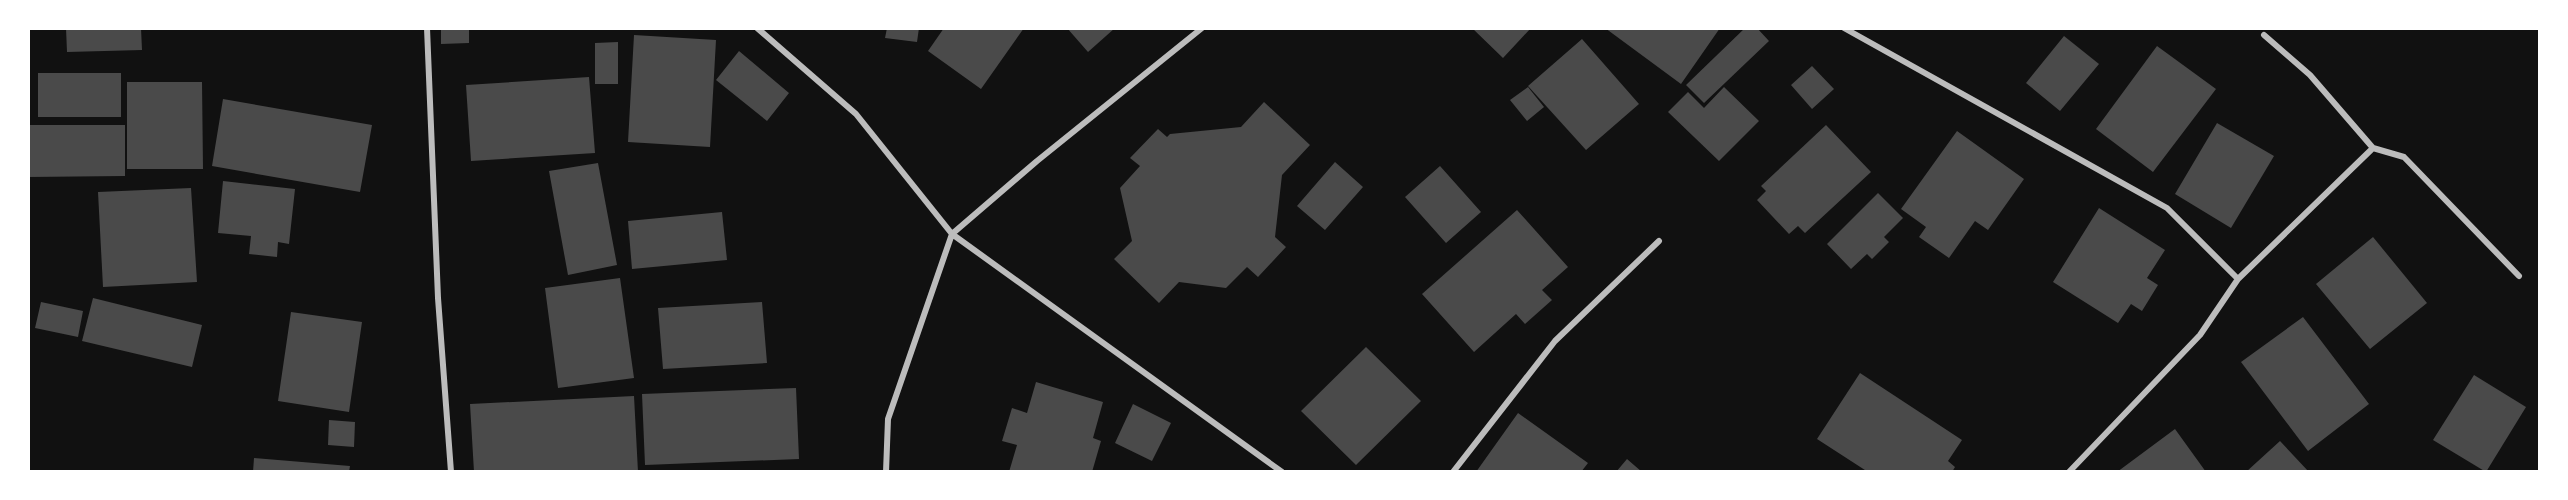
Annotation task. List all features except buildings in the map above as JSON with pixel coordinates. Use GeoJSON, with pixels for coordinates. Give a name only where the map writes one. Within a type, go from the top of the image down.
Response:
{"type":"FeatureCollection","features":[{"type":"Feature","properties":{"kind":"street"},"geometry":{"type":"LineString","coordinates":[[427,28],[438,298],[451,471]]}},
{"type":"Feature","properties":{"kind":"street"},"geometry":{"type":"LineString","coordinates":[[758,28],[856,114],[952,234],[1282,471]]}},
{"type":"Feature","properties":{"kind":"street"},"geometry":{"type":"LineString","coordinates":[[886,471],[888,419],[952,234],[1037,161],[1202,28]]}},
{"type":"Feature","properties":{"kind":"street"},"geometry":{"type":"LineString","coordinates":[[1844,28],[2167,208],[2238,279]]}},
{"type":"Feature","properties":{"kind":"street"},"geometry":{"type":"LineString","coordinates":[[2264,35],[2310,75],[2373,148],[2404,158],[2519,276]]}},
{"type":"Feature","properties":{"kind":"street"},"geometry":{"type":"LineString","coordinates":[[2069,471],[2200,336],[2238,279],[2373,148]]}},
{"type":"Feature","properties":{"kind":"street"},"geometry":{"type":"LineString","coordinates":[[1453,471],[1555,341],[1659,241]]}}]}
